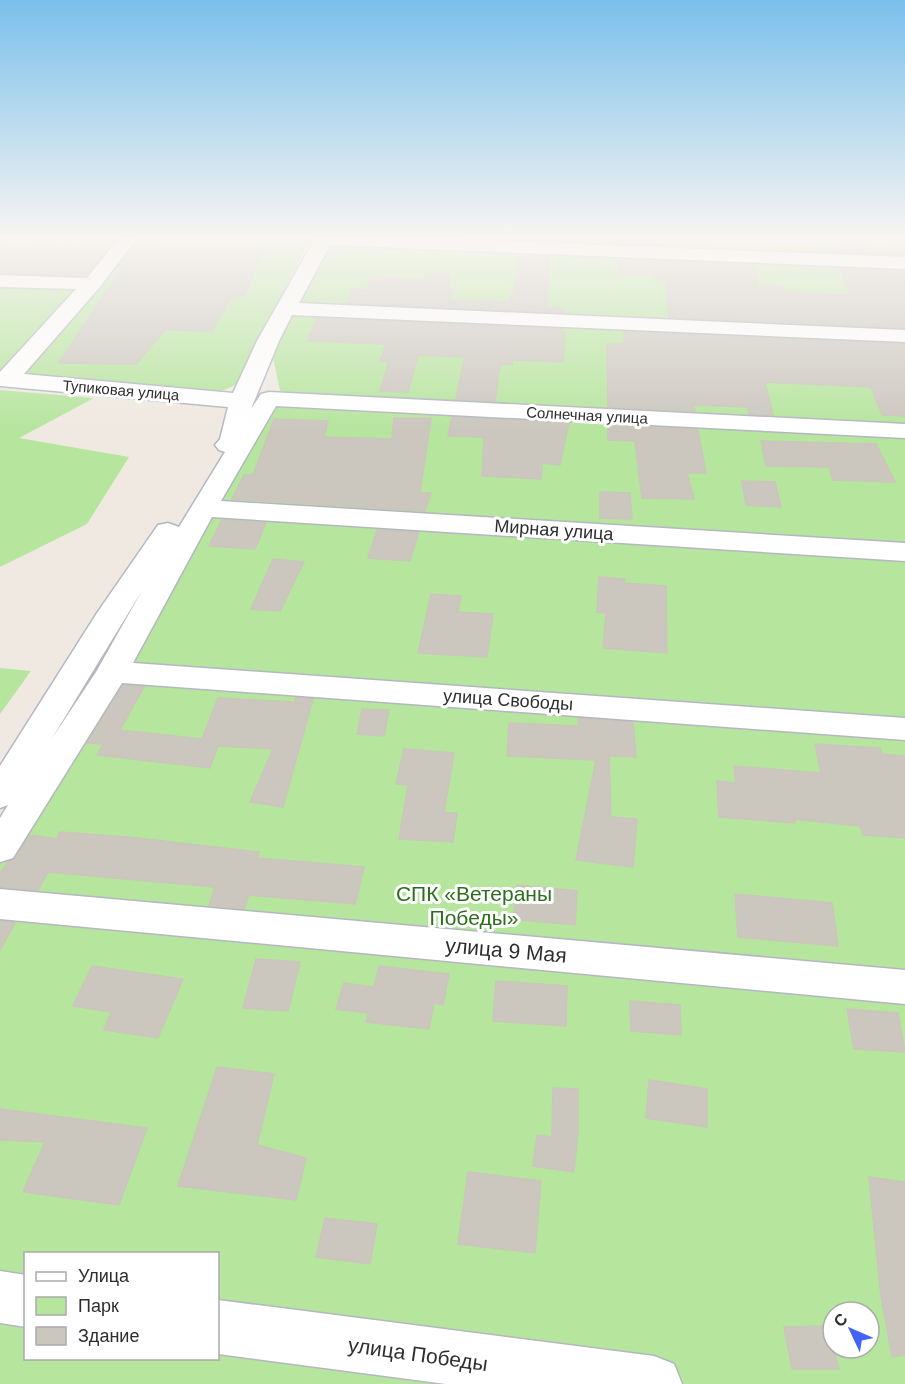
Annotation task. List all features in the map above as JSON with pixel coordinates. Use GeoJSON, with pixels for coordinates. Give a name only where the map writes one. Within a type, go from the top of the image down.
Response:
{"type":"FeatureCollection","features":[{"type":"Feature","properties":{"kind":"street"},"geometry":{"type":"LineString","coordinates":[[4,380],[77,302]]}},
{"type":"Feature","properties":{"kind":"street"},"geometry":{"type":"LineString","coordinates":[[0,848],[112,672],[203,508],[255,400],[268,341],[292,302]]}},
{"type":"Feature","properties":{"kind":"street"},"geometry":{"type":"LineString","coordinates":[[288,309],[905,336]]}},
{"type":"Feature","properties":{"kind":"street","name":"Тупиковая улица"},"geometry":{"type":"LineString","coordinates":[[4,380],[255,400]]}},
{"type":"Feature","properties":{"kind":"street"},"geometry":{"type":"LineString","coordinates":[[0,795],[112,614],[232,439],[255,400]]}},
{"type":"Feature","properties":{"kind":"street","name":"Солнечная улица"},"geometry":{"type":"LineString","coordinates":[[255,400],[905,431]]}},
{"type":"Feature","properties":{"kind":"street","name":"Мирная улица"},"geometry":{"type":"LineString","coordinates":[[203,508],[905,552]]}},
{"type":"Feature","properties":{"kind":"street","name":"улица Свободы"},"geometry":{"type":"LineString","coordinates":[[112,672],[905,729]]}},
{"type":"Feature","properties":{"kind":"street","name":"улица 9 Мая"},"geometry":{"type":"LineString","coordinates":[[0,904],[905,987]]}},
{"type":"Feature","properties":{"kind":"street"},"geometry":{"type":"LineString","coordinates":[[0,1297],[24,1301]]}},
{"type":"Feature","properties":{"kind":"street","name":"улица Победы"},"geometry":{"type":"LineString","coordinates":[[219,1327],[654,1384]]}},
{"type":"Feature","properties":{"kind":"green space"},"geometry":{"type":"Polygon","coordinates":[[[0,302],[279,302],[238,384],[219,392],[205,393],[0,375],[0,302]]]}},
{"type":"Feature","properties":{"kind":"green space","name":"СПК «Ветераны Победы»"},"geometry":{"type":"Polygon","coordinates":[[[296,302],[905,302],[905,1384],[0,1384],[0,851],[281,395],[271,348],[296,302]]]}},
{"type":"Feature","properties":{"kind":"green space"},"geometry":{"type":"Polygon","coordinates":[[[0,390],[94,398],[19,438],[129,457],[87,524],[0,567],[0,390]]]}},
{"type":"Feature","properties":{"kind":"green space"},"geometry":{"type":"Polygon","coordinates":[[[0,668],[31,671],[0,714],[0,668]]]}},
{"type":"Feature","properties":{"kind":"building"},"geometry":{"type":"Polygon","coordinates":[[[99,302],[229,302],[211,331],[165,330],[136,364],[59,363],[99,302]]]}},
{"type":"Feature","properties":{"kind":"building"},"geometry":{"type":"Polygon","coordinates":[[[348,302],[547,302],[547,307],[564,308],[563,313],[347,303],[348,302]]]}},
{"type":"Feature","properties":{"kind":"building"},"geometry":{"type":"Polygon","coordinates":[[[668,302],[905,302],[905,328],[669,317],[668,302]]]}},
{"type":"Feature","properties":{"kind":"building"},"geometry":{"type":"Polygon","coordinates":[[[317,318],[562,329],[562,332],[565,332],[563,362],[512,360],[512,365],[500,364],[495,401],[456,399],[465,357],[418,355],[408,392],[380,391],[389,362],[380,361],[386,344],[308,341],[317,318]]]}},
{"type":"Feature","properties":{"kind":"building"},"geometry":{"type":"Polygon","coordinates":[[[624,332],[905,344],[905,416],[882,415],[871,387],[765,382],[773,415],[749,414],[748,407],[693,405],[695,411],[608,407],[607,344],[624,344],[624,332]]]}},
{"type":"Feature","properties":{"kind":"building"},"geometry":{"type":"Polygon","coordinates":[[[452,417],[569,423],[560,465],[542,463],[541,479],[482,476],[484,437],[448,436],[452,417]]]}},
{"type":"Feature","properties":{"kind":"building"},"geometry":{"type":"Polygon","coordinates":[[[394,418],[431,418],[420,493],[431,493],[425,511],[232,499],[244,475],[253,475],[274,419],[328,421],[324,437],[392,439],[394,418]]]}},
{"type":"Feature","properties":{"kind":"building"},"geometry":{"type":"Polygon","coordinates":[[[608,425],[698,430],[706,473],[687,473],[694,499],[642,498],[635,441],[608,440],[608,425]]]}},
{"type":"Feature","properties":{"kind":"building"},"geometry":{"type":"Polygon","coordinates":[[[761,441],[876,444],[895,482],[833,480],[829,467],[766,466],[761,441]]]}},
{"type":"Feature","properties":{"kind":"building"},"geometry":{"type":"Polygon","coordinates":[[[742,481],[775,482],[781,507],[746,505],[742,481]]]}},
{"type":"Feature","properties":{"kind":"building"},"geometry":{"type":"Polygon","coordinates":[[[600,492],[630,493],[632,519],[600,518],[600,492]]]}},
{"type":"Feature","properties":{"kind":"building"},"geometry":{"type":"Polygon","coordinates":[[[222,520],[266,523],[255,549],[209,546],[222,520]]]}},
{"type":"Feature","properties":{"kind":"building"},"geometry":{"type":"Polygon","coordinates":[[[377,530],[419,532],[410,561],[368,558],[377,530]]]}},
{"type":"Feature","properties":{"kind":"building"},"geometry":{"type":"Polygon","coordinates":[[[273,559],[304,562],[280,611],[251,609],[273,559]]]}},
{"type":"Feature","properties":{"kind":"building"},"geometry":{"type":"Polygon","coordinates":[[[599,577],[625,579],[624,583],[666,586],[667,653],[603,648],[606,613],[597,612],[599,577]]]}},
{"type":"Feature","properties":{"kind":"building"},"geometry":{"type":"Polygon","coordinates":[[[431,594],[461,596],[458,612],[493,614],[487,657],[418,653],[431,594]]]}},
{"type":"Feature","properties":{"kind":"building"},"geometry":{"type":"Polygon","coordinates":[[[123,685],[144,687],[120,730],[202,739],[218,698],[294,702],[296,698],[313,699],[283,807],[250,802],[273,749],[218,746],[210,768],[97,755],[103,744],[87,743],[123,685]]]}},
{"type":"Feature","properties":{"kind":"building"},"geometry":{"type":"Polygon","coordinates":[[[362,709],[389,710],[384,736],[357,734],[362,709]]]}},
{"type":"Feature","properties":{"kind":"building"},"geometry":{"type":"Polygon","coordinates":[[[578,718],[633,722],[636,757],[609,756],[611,817],[637,819],[633,867],[576,860],[596,760],[507,756],[509,723],[579,726],[578,718]]]}},
{"type":"Feature","properties":{"kind":"building"},"geometry":{"type":"Polygon","coordinates":[[[815,744],[880,748],[882,754],[905,756],[905,838],[863,835],[860,826],[794,819],[795,823],[719,817],[717,781],[736,783],[734,766],[821,773],[815,744]]]}},
{"type":"Feature","properties":{"kind":"building"},"geometry":{"type":"Polygon","coordinates":[[[404,749],[454,753],[444,813],[457,813],[453,842],[399,839],[408,785],[396,784],[404,749]]]}},
{"type":"Feature","properties":{"kind":"building"},"geometry":{"type":"Polygon","coordinates":[[[60,832],[128,837],[259,852],[257,858],[364,867],[355,904],[249,895],[244,909],[209,905],[215,887],[48,872],[38,890],[0,887],[0,874],[8,862],[15,859],[30,835],[56,839],[60,832]]]}},
{"type":"Feature","properties":{"kind":"building"},"geometry":{"type":"Polygon","coordinates":[[[517,885],[577,891],[575,925],[513,919],[517,885]]]}},
{"type":"Feature","properties":{"kind":"building"},"geometry":{"type":"Polygon","coordinates":[[[735,894],[832,903],[838,946],[738,937],[735,894]]]}},
{"type":"Feature","properties":{"kind":"building"},"geometry":{"type":"Polygon","coordinates":[[[0,921],[15,923],[0,950],[0,921]]]}},
{"type":"Feature","properties":{"kind":"building"},"geometry":{"type":"Polygon","coordinates":[[[256,959],[300,962],[288,1011],[243,1008],[256,959]]]}},
{"type":"Feature","properties":{"kind":"building"},"geometry":{"type":"Polygon","coordinates":[[[92,966],[183,979],[158,1038],[104,1030],[111,1012],[73,1006],[92,966]]]}},
{"type":"Feature","properties":{"kind":"building"},"geometry":{"type":"Polygon","coordinates":[[[379,966],[449,974],[443,1005],[434,1003],[429,1029],[366,1022],[368,1013],[336,1009],[344,983],[374,987],[379,966]]]}},
{"type":"Feature","properties":{"kind":"building"},"geometry":{"type":"Polygon","coordinates":[[[496,981],[567,986],[566,1026],[493,1021],[496,981]]]}},
{"type":"Feature","properties":{"kind":"building"},"geometry":{"type":"Polygon","coordinates":[[[630,1001],[680,1005],[681,1035],[631,1031],[630,1001]]]}},
{"type":"Feature","properties":{"kind":"building"},"geometry":{"type":"Polygon","coordinates":[[[847,1009],[898,1013],[905,1052],[854,1049],[847,1009]]]}},
{"type":"Feature","properties":{"kind":"building"},"geometry":{"type":"Polygon","coordinates":[[[217,1067],[274,1074],[257,1145],[306,1158],[296,1200],[178,1186],[217,1067]]]}},
{"type":"Feature","properties":{"kind":"building"},"geometry":{"type":"Polygon","coordinates":[[[649,1080],[707,1089],[707,1127],[646,1118],[649,1080]]]}},
{"type":"Feature","properties":{"kind":"building"},"geometry":{"type":"Polygon","coordinates":[[[553,1088],[578,1089],[578,1131],[574,1172],[533,1166],[537,1135],[552,1137],[553,1088]]]}},
{"type":"Feature","properties":{"kind":"building"},"geometry":{"type":"Polygon","coordinates":[[[0,1109],[147,1128],[119,1205],[23,1192],[45,1142],[0,1140],[0,1109]]]}},
{"type":"Feature","properties":{"kind":"building"},"geometry":{"type":"Polygon","coordinates":[[[468,1172],[541,1181],[535,1253],[458,1244],[468,1172]]]}},
{"type":"Feature","properties":{"kind":"building"},"geometry":{"type":"Polygon","coordinates":[[[869,1177],[905,1182],[905,1355],[892,1357],[881,1296],[869,1177]]]}},
{"type":"Feature","properties":{"kind":"building"},"geometry":{"type":"Polygon","coordinates":[[[325,1218],[377,1224],[370,1264],[316,1257],[325,1218]]]}},
{"type":"Feature","properties":{"kind":"building"},"geometry":{"type":"Polygon","coordinates":[[[821,1326],[821,1360],[837,1360],[839,1369],[792,1369],[784,1327],[821,1326]]]}}]}
